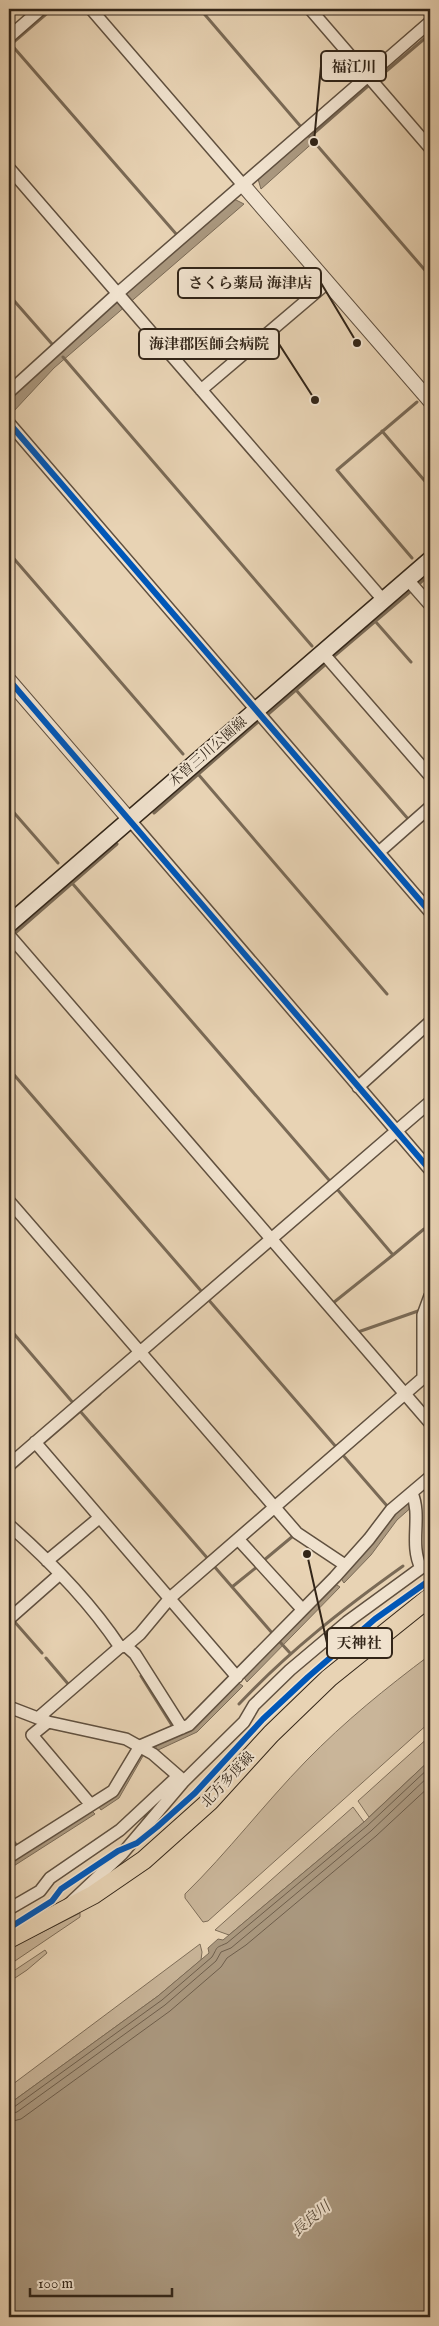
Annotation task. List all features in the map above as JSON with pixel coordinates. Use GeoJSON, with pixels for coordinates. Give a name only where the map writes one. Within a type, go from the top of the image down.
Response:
{"type":"FeatureCollection","features":[{"type":"Feature","properties":{"kind":"main road","name":"木曽三川公園線"},"geometry":{"type":"LineString","coordinates":[[9,924],[430,560]]}},
{"type":"Feature","properties":{"kind":"main road","name":"北方多度線"},"geometry":{"type":"LineString","coordinates":[[9,1938],[93,1895],[144,1860],[210,1801],[270,1734],[329,1678],[430,1597]]}},
{"type":"Feature","properties":{"kind":"street"},"geometry":{"type":"LineString","coordinates":[[9,37],[41,9]]}},
{"type":"Feature","properties":{"kind":"street"},"geometry":{"type":"LineString","coordinates":[[91,9],[430,401]]}},
{"type":"Feature","properties":{"kind":"street"},"geometry":{"type":"LineString","coordinates":[[310,9],[430,148]]}},
{"type":"Feature","properties":{"kind":"street"},"geometry":{"type":"LineString","coordinates":[[9,392],[122,298],[243,185],[430,22]]}},
{"type":"Feature","properties":{"kind":"street"},"geometry":{"type":"LineString","coordinates":[[9,168],[384,601]]}},
{"type":"Feature","properties":{"kind":"street"},"geometry":{"type":"LineString","coordinates":[[201,390],[327,283]]}},
{"type":"Feature","properties":{"kind":"street"},"geometry":{"type":"LineString","coordinates":[[9,440],[12,426]]}},
{"type":"Feature","properties":{"kind":"street"},"geometry":{"type":"LineString","coordinates":[[12,426],[430,912]]}},
{"type":"Feature","properties":{"kind":"street"},"geometry":{"type":"LineString","coordinates":[[408,580],[430,605]]}},
{"type":"Feature","properties":{"kind":"street"},"geometry":{"type":"LineString","coordinates":[[323,653],[430,776]]}},
{"type":"Feature","properties":{"kind":"street"},"geometry":{"type":"LineString","coordinates":[[9,680],[430,1170]]}},
{"type":"Feature","properties":{"kind":"street"},"geometry":{"type":"LineString","coordinates":[[380,852],[430,807]]}},
{"type":"Feature","properties":{"kind":"street"},"geometry":{"type":"LineString","coordinates":[[9,935],[430,1423]]}},
{"type":"Feature","properties":{"kind":"street"},"geometry":{"type":"LineString","coordinates":[[358,1086],[428,1029]]}},
{"type":"Feature","properties":{"kind":"street"},"geometry":{"type":"LineString","coordinates":[[10,1460],[35,1442],[430,1102]]}},
{"type":"Feature","properties":{"kind":"street"},"geometry":{"type":"LineString","coordinates":[[9,1201],[296,1533],[345,1565]]}},
{"type":"Feature","properties":{"kind":"street"},"geometry":{"type":"LineString","coordinates":[[91,1805],[32,1735],[43,1720],[123,1646],[140,1634],[170,1598],[423,1378],[423,1315],[430,1296]]}},
{"type":"Feature","properties":{"kind":"street"},"geometry":{"type":"LineString","coordinates":[[35,1442],[236,1677]]}},
{"type":"Feature","properties":{"kind":"street"},"geometry":{"type":"LineString","coordinates":[[9,1857],[113,1791],[140,1746],[189,1725],[370,1539],[391,1510],[430,1477]]}},
{"type":"Feature","properties":{"kind":"street"},"geometry":{"type":"LineString","coordinates":[[9,1909],[40,1891],[50,1878],[120,1830],[181,1779],[244,1722],[254,1704],[290,1670],[347,1622],[421,1568],[415,1541],[417,1504],[412,1493]]}},
{"type":"Feature","properties":{"kind":"street"},"geometry":{"type":"LineString","coordinates":[[47,1561],[99,1518]]}},
{"type":"Feature","properties":{"kind":"street"},"geometry":{"type":"LineString","coordinates":[[9,1525],[60,1574],[123,1646],[136,1654],[182,1728]]}},
{"type":"Feature","properties":{"kind":"street"},"geometry":{"type":"LineString","coordinates":[[238,1538],[302,1609]]}},
{"type":"Feature","properties":{"kind":"street"},"geometry":{"type":"LineString","coordinates":[[9,1619],[60,1574]]}},
{"type":"Feature","properties":{"kind":"street"},"geometry":{"type":"LineString","coordinates":[[9,1706],[43,1720],[126,1739],[140,1746],[181,1779]]}},
{"type":"Feature","properties":{"kind":"street"},"geometry":{"type":"LineString","coordinates":[[62,1912],[75,1896],[122,1854],[181,1779]]}},
{"type":"Feature","properties":{"kind":"shaded area"},"geometry":{"type":"Polygon","coordinates":[[[430,1655],[430,1722],[208,1921],[203,1922],[185,1898],[185,1894],[321,1746],[366,1705],[430,1655]]]}},
{"type":"Feature","properties":{"kind":"shaded area"},"geometry":{"type":"Polygon","coordinates":[[[430,1736],[430,1760],[369,1817],[358,1801],[430,1736]]]}},
{"type":"Feature","properties":{"kind":"shaded area"},"geometry":{"type":"Polygon","coordinates":[[[353,1807],[364,1822],[229,1935],[215,1930],[353,1807]]]}},
{"type":"Feature","properties":{"kind":"shaded area"},"geometry":{"type":"Polygon","coordinates":[[[80,1913],[80,1917],[9,1965],[9,1949],[80,1913]]]}},
{"type":"Feature","properties":{"kind":"shaded area"},"geometry":{"type":"Polygon","coordinates":[[[200,1944],[201,1960],[158,1996],[9,2104],[9,2087],[200,1944]]]}},
{"type":"Feature","properties":{"kind":"shaded area"},"geometry":{"type":"Polygon","coordinates":[[[45,1950],[47,1953],[9,1982],[9,1974],[45,1950]]]}},
{"type":"Feature","properties":{"kind":"water"},"geometry":{"type":"Polygon","coordinates":[[[310,134],[317,139],[261,189],[258,179],[310,134]]]}},
{"type":"Feature","properties":{"kind":"water"},"geometry":{"type":"Polygon","coordinates":[[[234,199],[244,204],[54,368],[13,412],[9,424],[9,398],[234,199]]]}},
{"type":"Feature","properties":{"kind":"water"},"geometry":{"type":"Polygon","coordinates":[[[410,1499],[414,1505],[397,1520],[371,1555],[344,1583],[340,1577],[366,1552],[392,1515],[410,1499]]]}},
{"type":"Feature","properties":{"kind":"water"},"geometry":{"type":"Polygon","coordinates":[[[334,1583],[340,1587],[247,1682],[243,1676],[334,1583]]]}},
{"type":"Feature","properties":{"kind":"water"},"geometry":{"type":"Polygon","coordinates":[[[237,1682],[243,1686],[197,1732],[156,1751],[156,1743],[237,1682]]]}},
{"type":"Feature","properties":{"kind":"water"},"geometry":{"type":"Polygon","coordinates":[[[139,1754],[143,1756],[119,1798],[101,1810],[99,1807],[116,1796],[139,1754]]]}},
{"type":"Feature","properties":{"kind":"water","name":"長良川"},"geometry":{"type":"Polygon","coordinates":[[[430,1760],[430,2317],[9,2317],[9,2104],[158,1996],[209,1953],[208,1948],[218,1939],[223,1940],[364,1822],[430,1760]]]}},
{"type":"Feature","properties":{"kind":"water"},"geometry":{"type":"Polygon","coordinates":[[[92,1811],[95,1814],[9,1869],[9,1864],[92,1811]]]}},
{"type":"Feature","properties":{"kind":"waterway"},"geometry":{"type":"LineString","coordinates":[[9,46],[52,9]]}},
{"type":"Feature","properties":{"kind":"waterway"},"geometry":{"type":"LineString","coordinates":[[200,9],[302,128]]}},
{"type":"Feature","properties":{"kind":"waterway"},"geometry":{"type":"LineString","coordinates":[[420,9],[428,18]]}},
{"type":"Feature","properties":{"kind":"waterway"},"geometry":{"type":"LineString","coordinates":[[377,79],[430,34]]}},
{"type":"Feature","properties":{"kind":"waterway"},"geometry":{"type":"LineString","coordinates":[[9,42],[177,235]]}},
{"type":"Feature","properties":{"kind":"waterway"},"geometry":{"type":"LineString","coordinates":[[312,139],[313,134],[368,86]]}},
{"type":"Feature","properties":{"kind":"waterway"},"geometry":{"type":"LineString","coordinates":[[309,136],[430,276]]}},
{"type":"Feature","properties":{"kind":"waterway"},"geometry":{"type":"LineString","coordinates":[[9,295],[52,344]]}},
{"type":"Feature","properties":{"kind":"waterway"},"geometry":{"type":"LineString","coordinates":[[63,357],[312,646]]}},
{"type":"Feature","properties":{"kind":"waterway"},"geometry":{"type":"LineString","coordinates":[[412,558],[337,470],[417,402]]}},
{"type":"Feature","properties":{"kind":"waterway"},"geometry":{"type":"LineString","coordinates":[[382,431],[430,487]]}},
{"type":"Feature","properties":{"kind":"waterway"},"geometry":{"type":"LineString","coordinates":[[9,553],[183,754]]}},
{"type":"Feature","properties":{"kind":"waterway"},"geometry":{"type":"LineString","coordinates":[[418,585],[430,574]]}},
{"type":"Feature","properties":{"kind":"waterway"},"geometry":{"type":"LineString","coordinates":[[332,658],[411,591]]}},
{"type":"Feature","properties":{"kind":"waterway"},"geometry":{"type":"LineString","coordinates":[[375,621],[411,662]]}},
{"type":"Feature","properties":{"kind":"waterway"},"geometry":{"type":"LineString","coordinates":[[266,716],[326,664]]}},
{"type":"Feature","properties":{"kind":"waterway"},"geometry":{"type":"LineString","coordinates":[[296,690],[409,820]]}},
{"type":"Feature","properties":{"kind":"waterway"},"geometry":{"type":"LineString","coordinates":[[154,813],[258,722]]}},
{"type":"Feature","properties":{"kind":"waterway"},"geometry":{"type":"LineString","coordinates":[[198,774],[387,994]]}},
{"type":"Feature","properties":{"kind":"waterway"},"geometry":{"type":"LineString","coordinates":[[9,807],[58,863]]}},
{"type":"Feature","properties":{"kind":"waterway"},"geometry":{"type":"LineString","coordinates":[[14,934],[117,844]]}},
{"type":"Feature","properties":{"kind":"waterway"},"geometry":{"type":"LineString","coordinates":[[72,883],[329,1180]]}},
{"type":"Feature","properties":{"kind":"waterway"},"geometry":{"type":"LineString","coordinates":[[9,1069],[202,1292]]}},
{"type":"Feature","properties":{"kind":"waterway"},"geometry":{"type":"LineString","coordinates":[[337,1189],[393,1255],[424,1229],[430,1236]]}},
{"type":"Feature","properties":{"kind":"waterway"},"geometry":{"type":"LineString","coordinates":[[333,1303],[393,1255]]}},
{"type":"Feature","properties":{"kind":"waterway"},"geometry":{"type":"LineString","coordinates":[[207,1298],[337,1448]]}},
{"type":"Feature","properties":{"kind":"waterway"},"geometry":{"type":"LineString","coordinates":[[358,1332],[418,1311]]}},
{"type":"Feature","properties":{"kind":"waterway"},"geometry":{"type":"LineString","coordinates":[[9,1328],[74,1404]]}},
{"type":"Feature","properties":{"kind":"waterway"},"geometry":{"type":"LineString","coordinates":[[42,1444],[100,1394]]}},
{"type":"Feature","properties":{"kind":"waterway"},"geometry":{"type":"LineString","coordinates":[[80,1411],[209,1560]]}},
{"type":"Feature","properties":{"kind":"waterway"},"geometry":{"type":"LineString","coordinates":[[9,1473],[36,1449]]}},
{"type":"Feature","properties":{"kind":"waterway"},"geometry":{"type":"LineString","coordinates":[[342,1454],[388,1507]]}},
{"type":"Feature","properties":{"kind":"waterway"},"geometry":{"type":"LineString","coordinates":[[263,1561],[293,1536]]}},
{"type":"Feature","properties":{"kind":"waterway"},"geometry":{"type":"LineString","coordinates":[[213,1565],[273,1634]]}},
{"type":"Feature","properties":{"kind":"waterway"},"geometry":{"type":"LineString","coordinates":[[232,1587],[258,1566]]}},
{"type":"Feature","properties":{"kind":"waterway"},"geometry":{"type":"LineString","coordinates":[[239,1704],[297,1648],[403,1566]]}},
{"type":"Feature","properties":{"kind":"waterway"},"geometry":{"type":"LineString","coordinates":[[13,1620],[42,1653]]}},
{"type":"Feature","properties":{"kind":"waterway"},"geometry":{"type":"LineString","coordinates":[[280,1642],[290,1653]]}},
{"type":"Feature","properties":{"kind":"waterway"},"geometry":{"type":"LineString","coordinates":[[46,1658],[69,1685]]}},
{"type":"Feature","properties":{"kind":"waterway"},"geometry":{"type":"LineString","coordinates":[[141,1676],[173,1727]]}},
{"type":"Feature","properties":{"kind":"waterway"},"geometry":{"type":"LineString","coordinates":[[9,1836],[18,1847]]}},
{"type":"Feature","properties":{"kind":"cycle path"},"geometry":{"type":"LineString","coordinates":[[9,423],[430,912]]}},
{"type":"Feature","properties":{"kind":"cycle path"},"geometry":{"type":"LineString","coordinates":[[9,680],[430,1170]]}},
{"type":"Feature","properties":{"kind":"cycle path"},"geometry":{"type":"LineString","coordinates":[[9,1928],[52,1901],[61,1889],[118,1851],[137,1843],[157,1827],[195,1793],[263,1719],[308,1677],[375,1619],[430,1580]]}},
{"type":"Feature","properties":{"kind":"place","name":"福江川"},"geometry":{"type":"Point","coordinates":[314,142]}},
{"type":"Feature","properties":{"kind":"place","name":"さくら薬局 海津店"},"geometry":{"type":"Point","coordinates":[357,343]}},
{"type":"Feature","properties":{"kind":"place","name":"海津郡医師会病院"},"geometry":{"type":"Point","coordinates":[315,400]}},
{"type":"Feature","properties":{"kind":"place","name":"天神社"},"geometry":{"type":"Point","coordinates":[307,1554]}}]}
